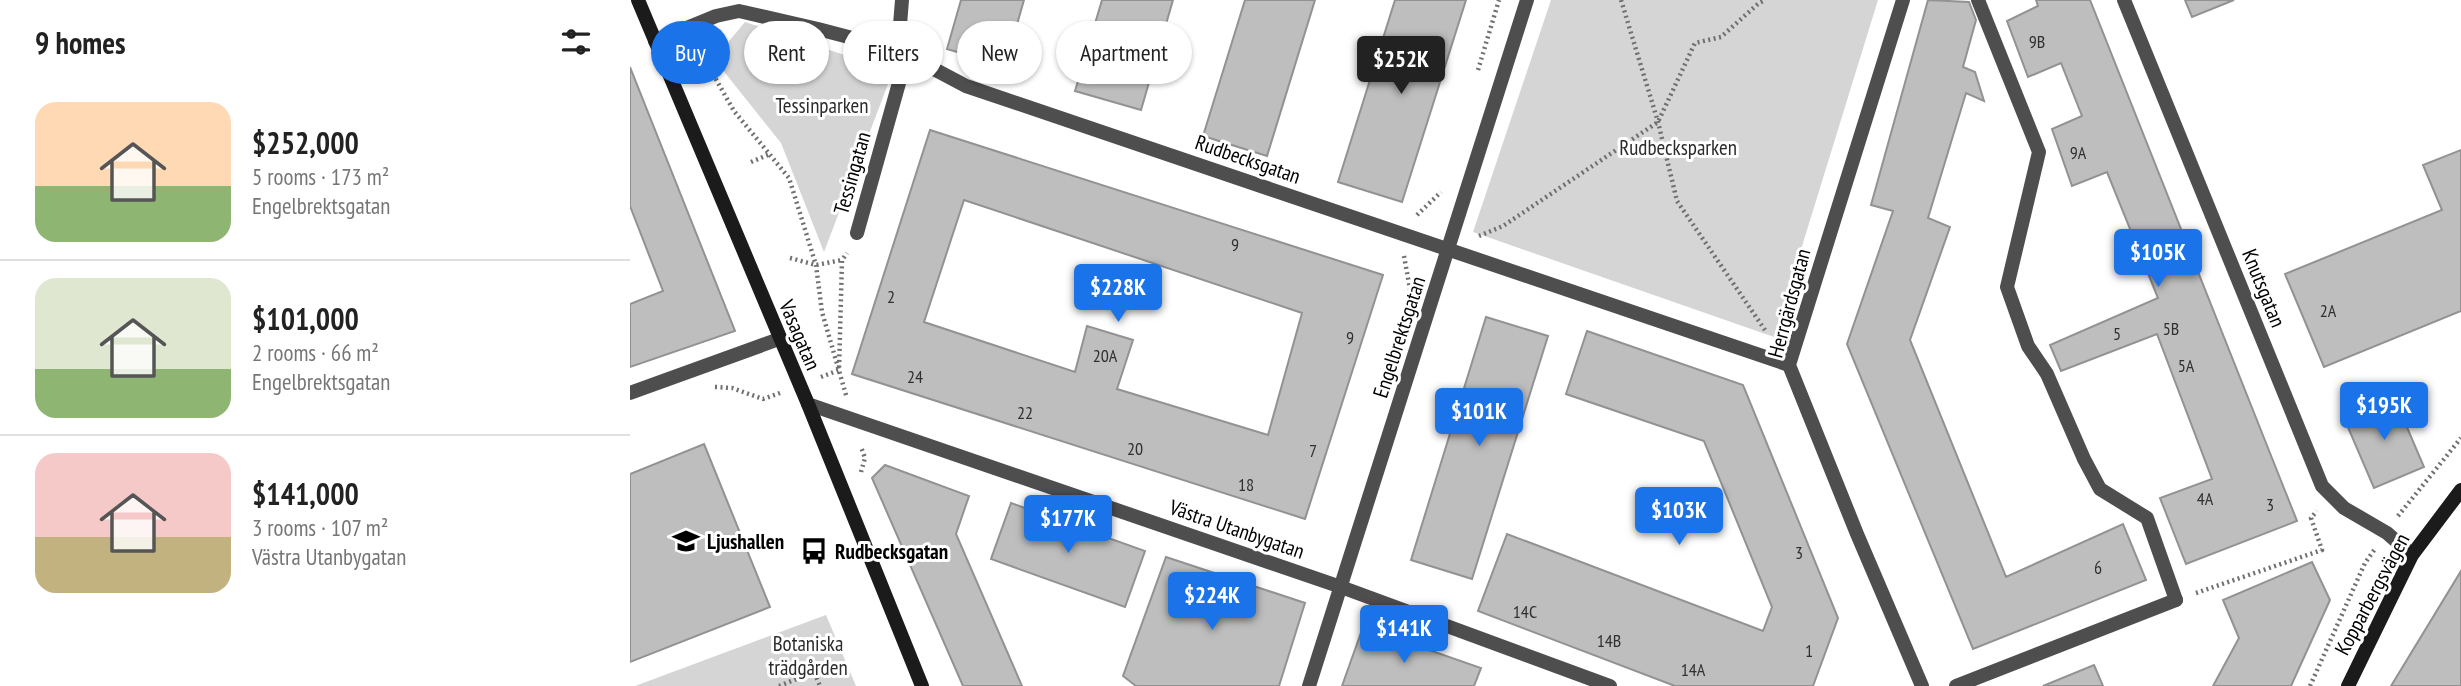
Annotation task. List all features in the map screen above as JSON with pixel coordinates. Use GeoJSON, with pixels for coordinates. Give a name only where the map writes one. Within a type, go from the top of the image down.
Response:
{"type":"FeatureCollection","features":[{"type":"Feature","properties":{"kind":"street","name":"Vasagatan"},"geometry":{"type":"LineString","coordinates":[[638,0],[651,31]]}},
{"type":"Feature","properties":{"kind":"street","name":"Tessingatan"},"geometry":{"type":"LineString","coordinates":[[900,21],[902,0]]}},
{"type":"Feature","properties":{"kind":"street","name":"Engelbrektsgatan"},"geometry":{"type":"LineString","coordinates":[[1308,686],[1527,0]]}},
{"type":"Feature","properties":{"kind":"street","name":"Herrgärdsgatan"},"geometry":{"type":"LineString","coordinates":[[1903,0],[1789,365],[1922,686]]}},
{"type":"Feature","properties":{"kind":"street"},"geometry":{"type":"LineString","coordinates":[[1956,686],[2176,600],[2147,517],[2100,489],[2047,374],[2028,346],[2007,287],[2039,152],[1978,0]]}},
{"type":"Feature","properties":{"kind":"street","name":"Knutsgatan"},"geometry":{"type":"LineString","coordinates":[[2124,0],[2322,486],[2344,508],[2386,533],[2412,555]]}},
{"type":"Feature","properties":{"kind":"street","name":"Rudbecksgatan"},"geometry":{"type":"LineString","coordinates":[[703,21],[739,11],[843,36]]}},
{"type":"Feature","properties":{"kind":"street","name":"Rudbecksgatan"},"geometry":{"type":"LineString","coordinates":[[943,74],[966,86],[1789,365]]}},
{"type":"Feature","properties":{"kind":"street","name":"Vasagatan"},"geometry":{"type":"LineString","coordinates":[[673,84],[808,404],[922,686]]}},
{"type":"Feature","properties":{"kind":"street","name":"Tessingatan"},"geometry":{"type":"LineString","coordinates":[[857,233],[899,84]]}},
{"type":"Feature","properties":{"kind":"street"},"geometry":{"type":"LineString","coordinates":[[630,393],[779,339]]}},
{"type":"Feature","properties":{"kind":"street","name":"Västra Utanbygatan"},"geometry":{"type":"LineString","coordinates":[[808,404],[1341,587],[1611,686]]}},
{"type":"Feature","properties":{"kind":"street","name":"Kopparbergsvägen"},"geometry":{"type":"LineString","coordinates":[[2348,686],[2412,555],[2461,490]]}},
{"type":"Feature","properties":{"kind":"path"},"geometry":{"type":"LineString","coordinates":[[1476,76],[1499,0]]}},
{"type":"Feature","properties":{"kind":"path"},"geometry":{"type":"LineString","coordinates":[[1621,0],[1658,121],[1677,201],[1789,365]]}},
{"type":"Feature","properties":{"kind":"path"},"geometry":{"type":"LineString","coordinates":[[1449,249],[1503,226],[1658,121],[1695,43],[1721,37],[1765,0]]}},
{"type":"Feature","properties":{"kind":"path"},"geometry":{"type":"LineString","coordinates":[[720,84],[734,111],[789,178],[816,265],[822,312],[865,458]]}},
{"type":"Feature","properties":{"kind":"path"},"geometry":{"type":"LineString","coordinates":[[751,162],[770,154]]}},
{"type":"Feature","properties":{"kind":"path"},"geometry":{"type":"LineString","coordinates":[[1416,216],[1442,191]]}},
{"type":"Feature","properties":{"kind":"path"},"geometry":{"type":"LineString","coordinates":[[790,258],[816,265],[842,260],[839,370]]}},
{"type":"Feature","properties":{"kind":"path"},"geometry":{"type":"LineString","coordinates":[[708,387],[732,388],[763,399]]}},
{"type":"Feature","properties":{"kind":"path"},"geometry":{"type":"LineString","coordinates":[[2432,471],[2461,438]]}},
{"type":"Feature","properties":{"kind":"path"},"geometry":{"type":"LineString","coordinates":[[2176,600],[2322,550],[2311,517],[2332,496]]}},
{"type":"Feature","properties":{"kind":"path"},"geometry":{"type":"LineString","coordinates":[[2309,686],[2365,563]]}},
{"type":"Feature","properties":{"kind":"path"},"geometry":{"type":"LineString","coordinates":[[779,686],[814,672],[820,686]]}},
{"type":"Feature","properties":{"kind":"green space","name":"Rudbecksparken"},"geometry":{"type":"Polygon","coordinates":[[[1551,0],[1878,0],[1774,337],[1473,232],[1551,0]]]}},
{"type":"Feature","properties":{"kind":"green space","name":"Tessinparken"},"geometry":{"type":"Polygon","coordinates":[[[744,23],[744,84],[829,84],[829,50],[843,54],[843,84],[888,84],[824,252],[781,143],[730,79],[730,40],[744,23]]]}},
{"type":"Feature","properties":{"kind":"green space","name":"Botaniska trädgården"},"geometry":{"type":"Polygon","coordinates":[[[826,615],[856,686],[635,686],[826,615]]]}},
{"type":"Feature","properties":{"kind":"building"},"geometry":{"type":"Polygon","coordinates":[[[961,0],[1024,0],[1018,21],[957,21],[957,52],[947,49],[961,0]]]}},
{"type":"Feature","properties":{"kind":"building"},"geometry":{"type":"Polygon","coordinates":[[[1102,0],[1173,0],[1167,21],[1096,21],[1102,0]]]}},
{"type":"Feature","properties":{"kind":"building"},"geometry":{"type":"Polygon","coordinates":[[[1245,0],[1315,0],[1267,156],[1203,136],[1245,0]]]}},
{"type":"Feature","properties":{"kind":"building"},"geometry":{"type":"Polygon","coordinates":[[[1395,0],[1466,0],[1402,202],[1338,182],[1395,0]]]}},
{"type":"Feature","properties":{"kind":"building"},"geometry":{"type":"Polygon","coordinates":[[[1928,0],[1969,2],[1976,20],[1963,67],[1975,72],[1984,101],[1966,93],[1928,218],[1950,227],[1910,340],[2006,577],[2123,524],[2146,580],[1973,649],[1847,344],[1893,211],[1871,205],[1928,0]]]}},
{"type":"Feature","properties":{"kind":"building"},"geometry":{"type":"Polygon","coordinates":[[[2036,0],[2090,0],[2297,521],[2186,564],[2160,498],[2212,479],[2157,334],[2061,371],[2050,345],[2158,298],[2107,172],[2072,186],[2052,129],[2082,116],[2061,63],[2028,77],[2007,21],[2038,6],[2036,0]]]}},
{"type":"Feature","properties":{"kind":"building"},"geometry":{"type":"Polygon","coordinates":[[[2185,0],[2234,0],[2192,17],[2185,0]]]}},
{"type":"Feature","properties":{"kind":"building"},"geometry":{"type":"Polygon","coordinates":[[[630,67],[735,331],[630,367],[630,304],[663,291],[630,206],[630,67]]]}},
{"type":"Feature","properties":{"kind":"building"},"geometry":{"type":"Polygon","coordinates":[[[1077,84],[1149,84],[1141,110],[1075,91],[1077,84]]]}},
{"type":"Feature","properties":{"kind":"building"},"geometry":{"type":"Polygon","coordinates":[[[930,130],[1383,275],[1305,519],[852,374],[930,130]],[[964,200],[924,322],[1075,372],[1087,326],[1133,340],[1117,389],[1268,435],[1302,313],[964,200]]]}},
{"type":"Feature","properties":{"kind":"building"},"geometry":{"type":"Polygon","coordinates":[[[2461,150],[2461,311],[2324,367],[2285,274],[2442,210],[2423,165],[2461,150]]]}},
{"type":"Feature","properties":{"kind":"building"},"geometry":{"type":"Polygon","coordinates":[[[1486,317],[1548,336],[1472,579],[1411,560],[1486,317]]]}},
{"type":"Feature","properties":{"kind":"building"},"geometry":{"type":"Polygon","coordinates":[[[1587,331],[1743,385],[1838,618],[1813,686],[1675,686],[1478,611],[1507,534],[1763,631],[1772,607],[1704,441],[1566,394],[1587,331]]]}},
{"type":"Feature","properties":{"kind":"building"},"geometry":{"type":"Polygon","coordinates":[[[2394,397],[2424,467],[2374,488],[2344,418],[2394,397]]]}},
{"type":"Feature","properties":{"kind":"building","name":"Ljushallen"},"geometry":{"type":"Polygon","coordinates":[[[704,444],[770,607],[630,662],[630,474],[704,444]]]}},
{"type":"Feature","properties":{"kind":"building"},"geometry":{"type":"Polygon","coordinates":[[[885,465],[969,496],[956,534],[1022,686],[963,686],[872,478],[885,465]]]}},
{"type":"Feature","properties":{"kind":"building"},"geometry":{"type":"Polygon","coordinates":[[[1011,503],[1145,551],[1125,607],[991,559],[1011,503]]]}},
{"type":"Feature","properties":{"kind":"building"},"geometry":{"type":"Polygon","coordinates":[[[1166,557],[1305,603],[1279,686],[1136,686],[1123,676],[1166,557]]]}},
{"type":"Feature","properties":{"kind":"building"},"geometry":{"type":"Polygon","coordinates":[[[2312,562],[2330,600],[2291,686],[2213,686],[2239,638],[2223,600],[2312,562]]]}},
{"type":"Feature","properties":{"kind":"building"},"geometry":{"type":"Polygon","coordinates":[[[2461,571],[2461,686],[2391,686],[2461,571]]]}},
{"type":"Feature","properties":{"kind":"building"},"geometry":{"type":"Polygon","coordinates":[[[1363,627],[1481,668],[1474,686],[1342,686],[1363,627]]]}},
{"type":"Feature","properties":{"kind":"building"},"geometry":{"type":"Polygon","coordinates":[[[2094,665],[2103,686],[2043,686],[2094,665]]]}},
{"type":"Feature","properties":{"kind":"place","name":"Ljushallen"},"geometry":{"type":"Point","coordinates":[686,541]}},
{"type":"Feature","properties":{"kind":"place","name":"Rudbecksgatan"},"geometry":{"type":"Point","coordinates":[814,551]}}]}
